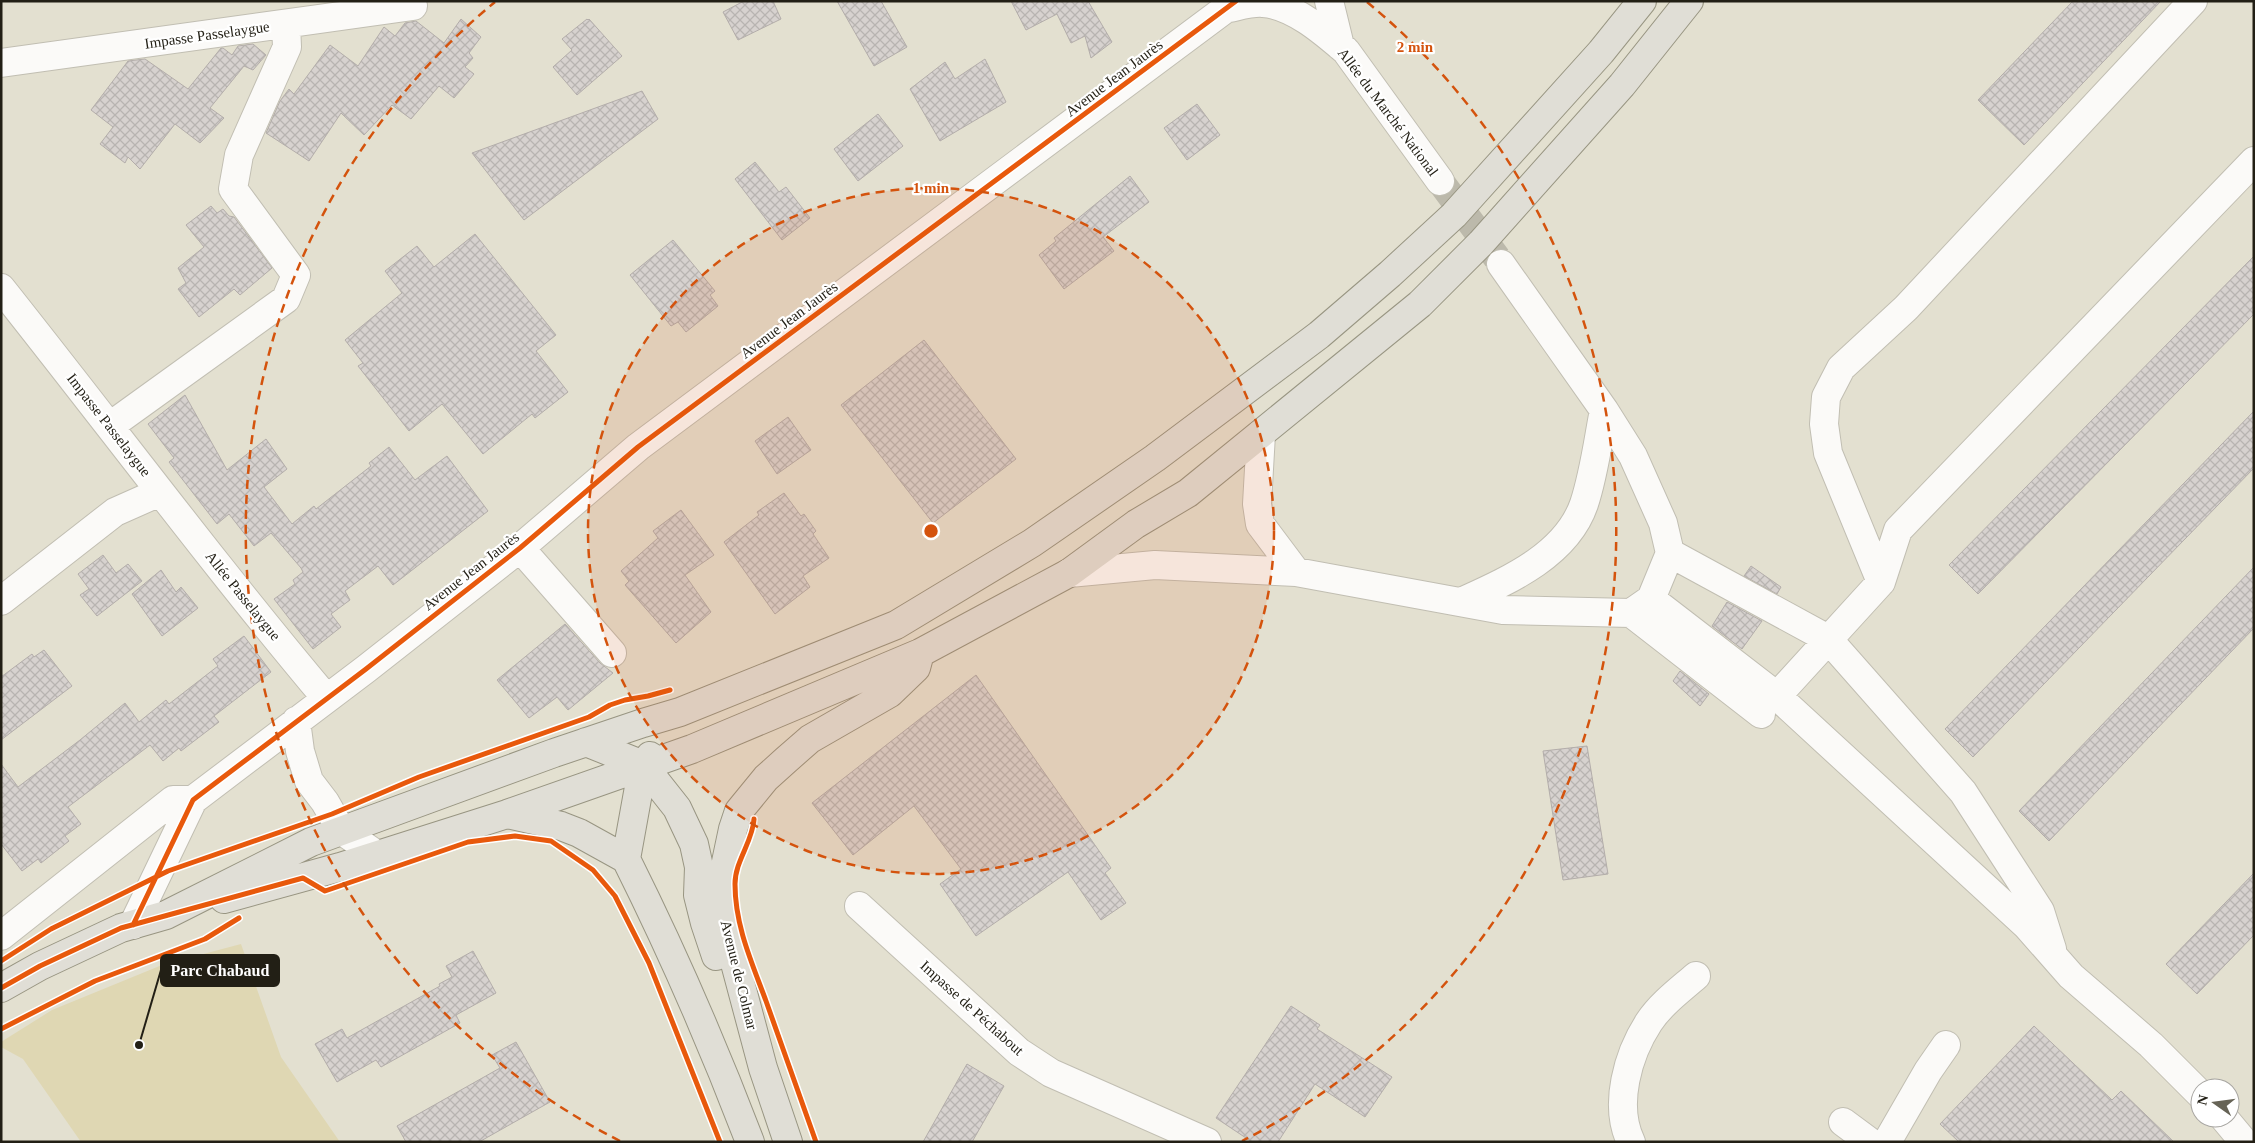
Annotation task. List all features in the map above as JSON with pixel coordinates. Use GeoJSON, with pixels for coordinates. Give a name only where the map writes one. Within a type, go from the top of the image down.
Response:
{"type":"FeatureCollection","features":[{"type":"Feature","properties":{"kind":"main road"},"geometry":{"type":"LineString","coordinates":[[166,915],[311,842],[341,830],[586,742],[680,712],[896,625],[1032,543],[1155,458],[1319,335],[1390,274],[1454,215],[1601,52],[1642,1]]}},
{"type":"Feature","properties":{"kind":"main road"},"geometry":{"type":"LineString","coordinates":[[1,988],[40,966],[133,925],[377,855],[507,814],[692,749],[920,653],[1069,573],[1136,524],[1188,492],[1420,304],[1482,243],[1632,73],[1689,1]]}},
{"type":"Feature","properties":{"kind":"main road","name":"Avenue de Colmar"},"geometry":{"type":"LineString","coordinates":[[788,1142],[763,1068],[724,922],[722,881],[732,829],[740,811],[766,778],[810,739],[890,693],[916,668],[920,653]]}},
{"type":"Feature","properties":{"kind":"main road"},"geometry":{"type":"LineString","coordinates":[[626,859],[643,765],[680,712]]}},
{"type":"Feature","properties":{"kind":"main road"},"geometry":{"type":"LineString","coordinates":[[586,742],[643,765],[674,804],[694,844],[699,866],[698,895],[705,923],[736,1012],[763,1068]]}},
{"type":"Feature","properties":{"kind":"main road"},"geometry":{"type":"LineString","coordinates":[[507,814],[567,828],[626,859],[667,942],[750,1142]]}},
{"type":"Feature","properties":{"kind":"street"},"geometry":{"type":"LineString","coordinates":[[1329,1],[1340,46]]}},
{"type":"Feature","properties":{"kind":"street"},"geometry":{"type":"LineString","coordinates":[[1881,582],[1828,453],[1824,424],[1826,398],[1841,368],[1906,308],[2193,1]]}},
{"type":"Feature","properties":{"kind":"street","name":"Allée du Marché National"},"geometry":{"type":"LineString","coordinates":[[1232,4],[1262,2],[1292,12],[1346,51],[1440,181]]}},
{"type":"Feature","properties":{"kind":"street","name":"Avenue Jean Jaurès"},"geometry":{"type":"LineString","coordinates":[[193,800],[366,669],[520,548],[638,447],[1232,4]]}},
{"type":"Feature","properties":{"kind":"street","name":"Impasse Passelaygue"},"geometry":{"type":"LineString","coordinates":[[1,63],[413,6]]}},
{"type":"Feature","properties":{"kind":"street"},"geometry":{"type":"LineString","coordinates":[[110,426],[286,299],[296,276],[233,189],[239,155],[287,47],[286,24]]}},
{"type":"Feature","properties":{"kind":"street"},"geometry":{"type":"LineString","coordinates":[[1769,705],[1828,639],[1843,626],[1881,582],[1898,530],[2254,161]]}},
{"type":"Feature","properties":{"kind":"street"},"geometry":{"type":"LineString","coordinates":[[1501,264],[1604,410],[1633,456],[1663,523],[1670,553],[1641,606]]}},
{"type":"Feature","properties":{"kind":"street","name":"Impasse Passelaygue"},"geometry":{"type":"LineString","coordinates":[[1,288],[160,492]]}},
{"type":"Feature","properties":{"kind":"street"},"geometry":{"type":"LineString","coordinates":[[1461,602],[1513,577],[1564,540],[1583,506],[1604,410]]}},
{"type":"Feature","properties":{"kind":"street"},"geometry":{"type":"LineString","coordinates":[[1261,434],[1258,504],[1260,524],[1296,572]]}},
{"type":"Feature","properties":{"kind":"street"},"geometry":{"type":"LineString","coordinates":[[1,601],[115,512],[160,492]]}},
{"type":"Feature","properties":{"kind":"street","name":"Allée Passelaygue"},"geometry":{"type":"LineString","coordinates":[[160,492],[326,698]]}},
{"type":"Feature","properties":{"kind":"street"},"geometry":{"type":"LineString","coordinates":[[520,548],[612,653]]}},
{"type":"Feature","properties":{"kind":"street"},"geometry":{"type":"LineString","coordinates":[[1670,553],[1828,639],[1963,792],[2040,911],[2055,957]]}},
{"type":"Feature","properties":{"kind":"street"},"geometry":{"type":"LineString","coordinates":[[1069,573],[1155,565],[1296,572],[1504,610],[1641,606],[1769,705],[2027,926],[2071,976],[2151,1044],[2190,1084]]}},
{"type":"Feature","properties":{"kind":"street"},"geometry":{"type":"LineString","coordinates":[[296,721],[300,751],[309,780],[325,802],[341,830],[377,855]]}},
{"type":"Feature","properties":{"kind":"street"},"geometry":{"type":"LineString","coordinates":[[1,936],[173,800],[193,800],[133,925]]}},
{"type":"Feature","properties":{"kind":"street","name":"Impasse de Péchabout"},"geometry":{"type":"LineString","coordinates":[[859,906],[1019,1052],[1060,1077],[1207,1142]]}},
{"type":"Feature","properties":{"kind":"street"},"geometry":{"type":"LineString","coordinates":[[1631,1142],[1627,1134],[1623,1107],[1626,1080],[1633,1051],[1650,1021],[1672,996],[1696,976]]}},
{"type":"Feature","properties":{"kind":"street"},"geometry":{"type":"LineString","coordinates":[[1887,1142],[1928,1071],[1946,1046]]}},
{"type":"Feature","properties":{"kind":"street"},"geometry":{"type":"LineString","coordinates":[[1843,1122],[1870,1142]]}},
{"type":"Feature","properties":{"kind":"street"},"geometry":{"type":"LineString","coordinates":[[2232,1128],[2244,1142]]}},
{"type":"Feature","properties":{"kind":"shaded area"},"geometry":{"type":"Polygon","coordinates":[[[241,944],[281,1057],[340,1142],[81,1142],[23,1059],[1,1047],[1,1042],[52,1010],[162,965],[241,944]]]}},
{"type":"Feature","properties":{"kind":"building"},"geometry":{"type":"Polygon","coordinates":[[[744,1],[773,1],[781,19],[738,40],[723,12],[744,1]]]}},
{"type":"Feature","properties":{"kind":"building"},"geometry":{"type":"Polygon","coordinates":[[[837,1],[881,1],[907,47],[874,66],[837,1]]]}},
{"type":"Feature","properties":{"kind":"building"},"geometry":{"type":"Polygon","coordinates":[[[1011,1],[1088,1],[1112,42],[1091,58],[1085,36],[1071,43],[1057,14],[1026,30],[1011,1]]]}},
{"type":"Feature","properties":{"kind":"building"},"geometry":{"type":"Polygon","coordinates":[[[2073,1],[2161,1],[2024,145],[1978,100],[2073,1]]]}},
{"type":"Feature","properties":{"kind":"building"},"geometry":{"type":"Polygon","coordinates":[[[461,19],[481,37],[469,53],[473,58],[465,67],[474,74],[454,98],[439,86],[411,119],[392,105],[364,135],[341,113],[309,161],[266,133],[280,101],[289,89],[294,94],[330,45],[358,66],[384,27],[395,36],[405,23],[416,21],[444,43],[461,19]]]}},
{"type":"Feature","properties":{"kind":"building"},"geometry":{"type":"Polygon","coordinates":[[[587,19],[622,56],[577,95],[553,67],[572,50],[562,39],[587,19]]]}},
{"type":"Feature","properties":{"kind":"building"},"geometry":{"type":"Polygon","coordinates":[[[253,44],[266,55],[253,70],[244,66],[210,108],[224,118],[200,143],[175,124],[140,169],[128,157],[125,163],[100,144],[113,127],[91,110],[128,61],[145,59],[188,89],[221,48],[232,55],[238,46],[253,44]]]}},
{"type":"Feature","properties":{"kind":"building"},"geometry":{"type":"Polygon","coordinates":[[[985,59],[1006,102],[940,141],[910,89],[945,62],[955,79],[985,59]]]}},
{"type":"Feature","properties":{"kind":"building"},"geometry":{"type":"Polygon","coordinates":[[[642,91],[658,119],[524,220],[472,153],[642,91]]]}},
{"type":"Feature","properties":{"kind":"building"},"geometry":{"type":"Polygon","coordinates":[[[1197,104],[1220,135],[1187,160],[1164,128],[1197,104]]]}},
{"type":"Feature","properties":{"kind":"building"},"geometry":{"type":"Polygon","coordinates":[[[878,114],[903,146],[858,181],[834,149],[878,114]]]}},
{"type":"Feature","properties":{"kind":"building"},"geometry":{"type":"Polygon","coordinates":[[[755,162],[779,192],[786,187],[810,218],[782,240],[735,179],[755,162]]]}},
{"type":"Feature","properties":{"kind":"building"},"geometry":{"type":"Polygon","coordinates":[[[1130,176],[1149,202],[1103,237],[1114,251],[1064,289],[1039,255],[1056,241],[1054,238],[1130,176]]]}},
{"type":"Feature","properties":{"kind":"building"},"geometry":{"type":"Polygon","coordinates":[[[211,206],[217,213],[223,209],[229,216],[234,217],[272,268],[240,295],[234,289],[199,317],[178,289],[186,283],[178,268],[204,247],[186,225],[211,206]]]}},
{"type":"Feature","properties":{"kind":"building"},"geometry":{"type":"Polygon","coordinates":[[[475,234],[556,335],[536,351],[568,392],[535,418],[532,414],[483,454],[442,404],[409,431],[358,366],[363,363],[345,340],[402,293],[385,271],[417,246],[434,267],[475,234]]]}},
{"type":"Feature","properties":{"kind":"building"},"geometry":{"type":"Polygon","coordinates":[[[673,240],[715,291],[710,295],[718,306],[686,332],[678,322],[671,326],[630,275],[673,240]]]}},
{"type":"Feature","properties":{"kind":"building"},"geometry":{"type":"Polygon","coordinates":[[[2254,256],[2254,314],[1978,594],[1949,565],[2254,256]]]}},
{"type":"Feature","properties":{"kind":"building"},"geometry":{"type":"Polygon","coordinates":[[[924,340],[1016,459],[933,523],[841,405],[924,340]]]}},
{"type":"Feature","properties":{"kind":"building"},"geometry":{"type":"Polygon","coordinates":[[[185,395],[227,470],[266,439],[287,469],[264,487],[292,524],[314,506],[316,509],[371,466],[369,463],[389,447],[415,480],[447,456],[488,511],[393,585],[378,566],[345,591],[350,600],[331,614],[341,627],[313,649],[274,599],[295,584],[293,580],[303,572],[301,568],[271,533],[254,546],[229,514],[217,524],[169,462],[174,458],[148,424],[185,395]]]}},
{"type":"Feature","properties":{"kind":"building"},"geometry":{"type":"Polygon","coordinates":[[[2254,411],[2254,468],[1973,757],[1945,729],[2254,411]]]}},
{"type":"Feature","properties":{"kind":"building"},"geometry":{"type":"Polygon","coordinates":[[[788,417],[811,450],[777,474],[755,441],[788,417]]]}},
{"type":"Feature","properties":{"kind":"building"},"geometry":{"type":"Polygon","coordinates":[[[784,493],[801,516],[804,514],[816,531],[813,534],[829,558],[803,576],[810,587],[775,614],[724,542],[759,515],[757,512],[784,493]]]}},
{"type":"Feature","properties":{"kind":"building"},"geometry":{"type":"Polygon","coordinates":[[[681,510],[714,555],[685,575],[711,612],[676,643],[625,585],[629,581],[621,571],[658,538],[653,531],[681,510]]]}},
{"type":"Feature","properties":{"kind":"building"},"geometry":{"type":"Polygon","coordinates":[[[103,555],[116,573],[128,564],[142,581],[97,616],[80,595],[89,589],[78,574],[103,555]]]}},
{"type":"Feature","properties":{"kind":"building"},"geometry":{"type":"Polygon","coordinates":[[[1751,566],[1781,587],[1777,594],[1744,576],[1751,566]]]}},
{"type":"Feature","properties":{"kind":"building"},"geometry":{"type":"Polygon","coordinates":[[[2254,567],[2254,628],[2049,841],[2019,811],[2254,567]]]}},
{"type":"Feature","properties":{"kind":"building"},"geometry":{"type":"Polygon","coordinates":[[[161,570],[176,592],[181,587],[198,608],[162,636],[132,594],[161,570]]]}},
{"type":"Feature","properties":{"kind":"building"},"geometry":{"type":"Polygon","coordinates":[[[1727,602],[1762,621],[1742,649],[1712,626],[1727,602]]]}},
{"type":"Feature","properties":{"kind":"building"},"geometry":{"type":"Polygon","coordinates":[[[565,624],[600,663],[613,673],[568,710],[557,697],[529,718],[497,680],[565,624]]]}},
{"type":"Feature","properties":{"kind":"building"},"geometry":{"type":"Polygon","coordinates":[[[244,636],[271,672],[214,716],[219,722],[181,751],[179,748],[163,761],[150,745],[68,807],[81,824],[65,836],[69,841],[41,863],[38,859],[22,871],[1,844],[1,764],[18,787],[125,703],[139,722],[166,700],[169,704],[218,666],[213,659],[244,636]]]}},
{"type":"Feature","properties":{"kind":"building"},"geometry":{"type":"Polygon","coordinates":[[[44,650],[72,686],[1,740],[1,677],[32,654],[34,657],[44,650]]]}},
{"type":"Feature","properties":{"kind":"building"},"geometry":{"type":"Polygon","coordinates":[[[1680,671],[1709,694],[1700,706],[1673,681],[1680,671]]]}},
{"type":"Feature","properties":{"kind":"building"},"geometry":{"type":"Polygon","coordinates":[[[976,675],[1111,868],[1105,873],[1126,903],[1101,920],[1068,872],[976,936],[940,884],[961,869],[914,806],[853,855],[812,803],[976,675]]]}},
{"type":"Feature","properties":{"kind":"building"},"geometry":{"type":"Polygon","coordinates":[[[1587,746],[1608,874],[1563,880],[1543,751],[1587,746]]]}},
{"type":"Feature","properties":{"kind":"building"},"geometry":{"type":"Polygon","coordinates":[[[2254,873],[2254,935],[2197,994],[2166,964],[2254,873]]]}},
{"type":"Feature","properties":{"kind":"building"},"geometry":{"type":"Polygon","coordinates":[[[473,951],[496,993],[456,1015],[460,1023],[381,1067],[376,1060],[337,1082],[315,1044],[342,1029],[347,1038],[440,986],[439,984],[452,977],[446,966],[473,951]]]}},
{"type":"Feature","properties":{"kind":"building"},"geometry":{"type":"Polygon","coordinates":[[[1291,1006],[1320,1025],[1317,1029],[1392,1077],[1365,1117],[1315,1084],[1278,1142],[1252,1142],[1216,1118],[1291,1006]]]}},
{"type":"Feature","properties":{"kind":"building"},"geometry":{"type":"Polygon","coordinates":[[[2034,1026],[2112,1100],[2121,1091],[2174,1142],[1959,1142],[1940,1124],[2034,1026]]]}},
{"type":"Feature","properties":{"kind":"building"},"geometry":{"type":"Polygon","coordinates":[[[516,1042],[550,1102],[479,1142],[406,1142],[397,1126],[500,1068],[492,1055],[516,1042]]]}},
{"type":"Feature","properties":{"kind":"building"},"geometry":{"type":"Polygon","coordinates":[[[967,1064],[1004,1086],[972,1142],[923,1142],[967,1064]]]}},
{"type":"Feature","properties":{"kind":"tunnel"},"geometry":{"type":"LineString","coordinates":[[1440,181],[1497,258]]}},
{"type":"Feature","properties":{"kind":"cycle path"},"geometry":{"type":"LineString","coordinates":[[133,925],[193,800],[366,669],[520,548],[638,447],[1236,1]]}},
{"type":"Feature","properties":{"kind":"cycle path"},"geometry":{"type":"LineString","coordinates":[[1,961],[51,929],[168,871],[332,814],[419,777],[589,717],[610,705],[670,690]]}},
{"type":"Feature","properties":{"kind":"cycle path"},"geometry":{"type":"LineString","coordinates":[[754,819],[751,835],[736,876],[738,915],[750,958],[816,1142]]}},
{"type":"Feature","properties":{"kind":"cycle path"},"geometry":{"type":"LineString","coordinates":[[1,988],[40,966],[121,928],[303,878],[325,891],[468,842],[515,836],[551,841],[593,870],[615,896],[649,963],[720,1142]]}},
{"type":"Feature","properties":{"kind":"cycle path"},"geometry":{"type":"LineString","coordinates":[[1,1029],[95,981],[205,939],[239,918]]}},
{"type":"Feature","properties":{"kind":"place","name":"Parc Chabaud"},"geometry":{"type":"Point","coordinates":[139,1045]}}]}
